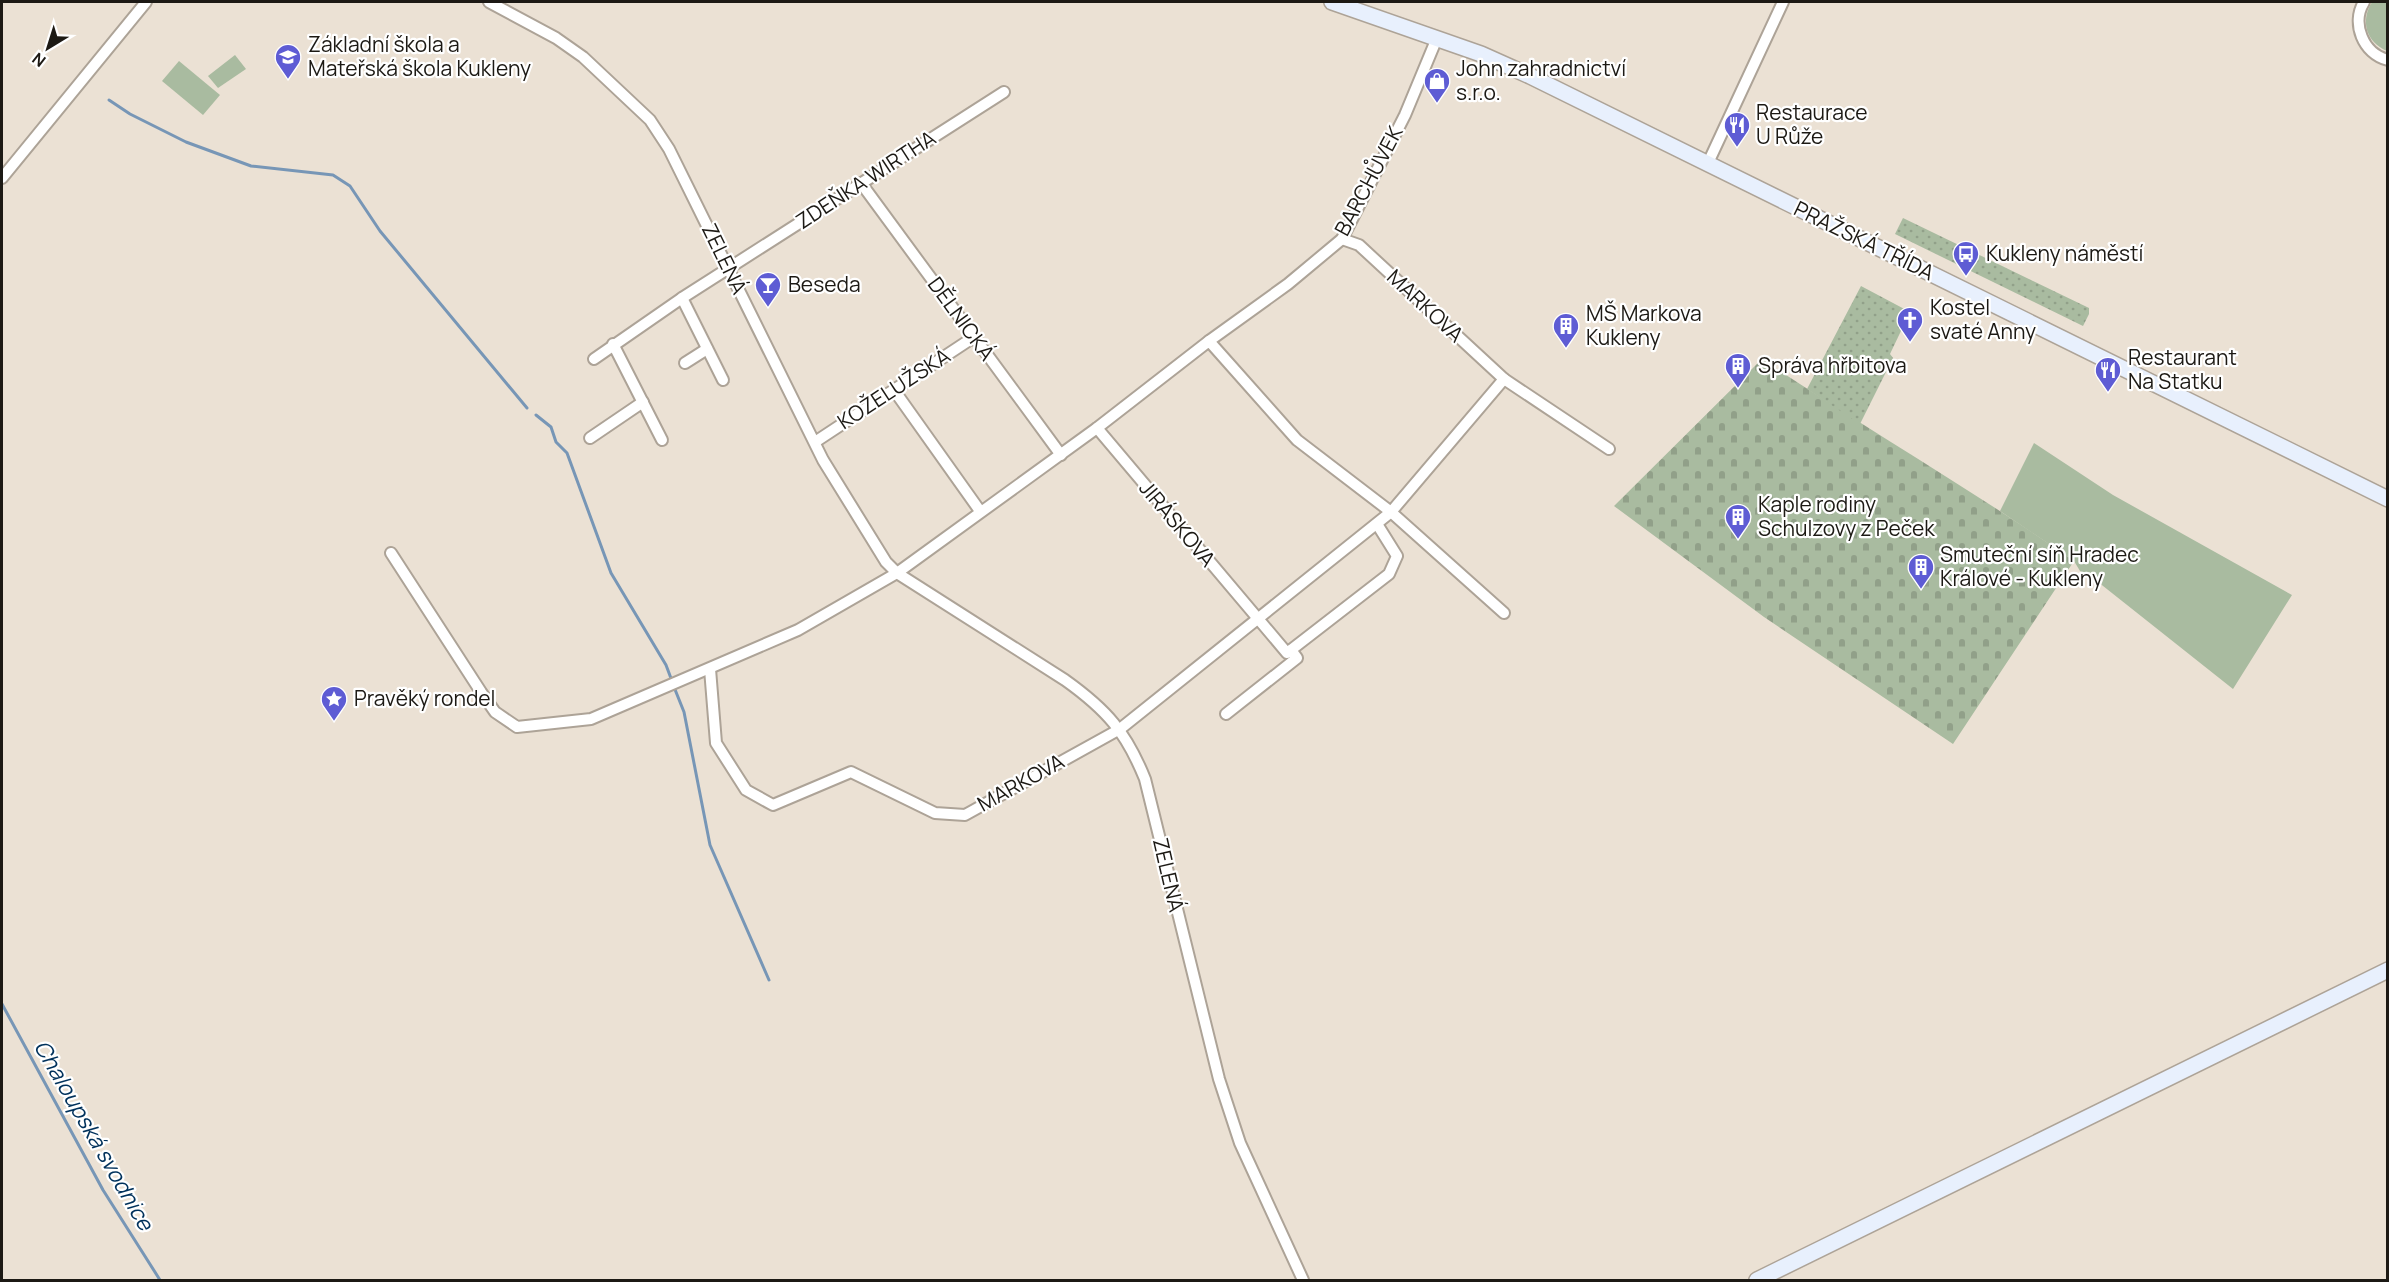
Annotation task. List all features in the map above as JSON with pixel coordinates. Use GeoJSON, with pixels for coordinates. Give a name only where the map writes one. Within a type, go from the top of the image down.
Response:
{"type":"FeatureCollection","features":[{"type":"Feature","properties":{"kind":"street"},"geometry":{"type":"LineString","coordinates":[[2,178],[146,2]]}},
{"type":"Feature","properties":{"kind":"street","name":"ZELENÁ"},"geometry":{"type":"LineString","coordinates":[[489,2],[570,47],[650,120],[669,149],[832,477],[878,551],[897,573],[1065,680],[1091,699],[1120,729],[1136,756],[1145,779],[1216,1067],[1240,1143],[1303,1281]]}},
{"type":"Feature","properties":{"kind":"street","name":"PRAŽSKÁ TŘÍDA"},"geometry":{"type":"LineString","coordinates":[[1332,2],[1437,38],[1530,76],[2388,499]]}},
{"type":"Feature","properties":{"kind":"street"},"geometry":{"type":"LineString","coordinates":[[1708,163],[1783,2]]}},
{"type":"Feature","properties":{"kind":"street"},"geometry":{"type":"LineString","coordinates":[[2364,2],[2359,18],[2362,36],[2372,52],[2388,60]]}},
{"type":"Feature","properties":{"kind":"street","name":"BARCHŮVEK"},"geometry":{"type":"LineString","coordinates":[[1205,344],[1288,284],[1342,239],[1405,115],[1437,38]]}},
{"type":"Feature","properties":{"kind":"street","name":"ZDEŇKA WIRTHA"},"geometry":{"type":"LineString","coordinates":[[594,359],[682,298],[1004,92]]}},
{"type":"Feature","properties":{"kind":"street","name":"DĚLNICKÁ"},"geometry":{"type":"LineString","coordinates":[[861,183],[1060,455]]}},
{"type":"Feature","properties":{"kind":"street","name":"MARKOVA"},"geometry":{"type":"LineString","coordinates":[[1342,239],[1359,245],[1504,380],[1609,449]]}},
{"type":"Feature","properties":{"kind":"street"},"geometry":{"type":"LineString","coordinates":[[682,298],[723,381]]}},
{"type":"Feature","properties":{"kind":"street","name":"KOŽELUŽSKÁ"},"geometry":{"type":"LineString","coordinates":[[814,442],[974,337]]}},
{"type":"Feature","properties":{"kind":"street"},"geometry":{"type":"LineString","coordinates":[[613,344],[662,440]]}},
{"type":"Feature","properties":{"kind":"street"},"geometry":{"type":"LineString","coordinates":[[391,553],[495,712],[517,727],[591,719],[798,630],[897,573],[1097,428],[1205,344],[1297,440],[1391,512],[1504,613]]}},
{"type":"Feature","properties":{"kind":"street"},"geometry":{"type":"LineString","coordinates":[[685,363],[707,349]]}},
{"type":"Feature","properties":{"kind":"street","name":"MARKOVA"},"geometry":{"type":"LineString","coordinates":[[710,669],[716,743],[747,790],[772,805],[851,772],[935,813],[965,815],[1120,729],[1377,524],[1391,512],[1504,380]]}},
{"type":"Feature","properties":{"kind":"street"},"geometry":{"type":"LineString","coordinates":[[894,390],[980,511]]}},
{"type":"Feature","properties":{"kind":"street"},"geometry":{"type":"LineString","coordinates":[[590,438],[643,402]]}},
{"type":"Feature","properties":{"kind":"street","name":"JIRÁSKOVA"},"geometry":{"type":"LineString","coordinates":[[1097,428],[1257,619]]}},
{"type":"Feature","properties":{"kind":"street"},"geometry":{"type":"LineString","coordinates":[[1257,619],[1287,653],[1389,574],[1397,556],[1377,524]]}},
{"type":"Feature","properties":{"kind":"street"},"geometry":{"type":"LineString","coordinates":[[1226,714],[1297,658],[1291,650]]}},
{"type":"Feature","properties":{"kind":"street"},"geometry":{"type":"LineString","coordinates":[[1757,1281],[2388,970]]}},
{"type":"Feature","properties":{"kind":"green space"},"geometry":{"type":"Polygon","coordinates":[[[2372,2],[2387,2],[2387,51],[2374,42],[2367,30],[2366,16],[2372,2]]]}},
{"type":"Feature","properties":{"kind":"green space"},"geometry":{"type":"Polygon","coordinates":[[[235,55],[246,69],[218,88],[208,76],[235,55]]]}},
{"type":"Feature","properties":{"kind":"green space"},"geometry":{"type":"Polygon","coordinates":[[[179,61],[220,95],[203,115],[162,81],[179,61]]]}},
{"type":"Feature","properties":{"kind":"green space"},"geometry":{"type":"Polygon","coordinates":[[[1903,218],[2089,308],[2089,314],[2083,326],[1895,234],[1903,218]]]}},
{"type":"Feature","properties":{"kind":"green space"},"geometry":{"type":"Polygon","coordinates":[[[1861,286],[1910,312],[1890,354],[1893,358],[1860,424],[1807,389],[1861,286]]]}},
{"type":"Feature","properties":{"kind":"green space"},"geometry":{"type":"Polygon","coordinates":[[[1762,359],[1997,509],[2074,561],[1953,744],[1764,617],[1614,506],[1762,359]]]}},
{"type":"Feature","properties":{"kind":"green space"},"geometry":{"type":"Polygon","coordinates":[[[2034,443],[2113,495],[2292,595],[2233,689],[2093,578],[2080,571],[2074,561],[2000,511],[2034,443]]]}},
{"type":"Feature","properties":{"kind":"waterway"},"geometry":{"type":"LineString","coordinates":[[109,100],[130,114],[186,142],[251,166],[333,175],[350,186],[380,231],[527,408]]}},
{"type":"Feature","properties":{"kind":"waterway"},"geometry":{"type":"LineString","coordinates":[[536,415],[551,427],[556,442],[567,453],[611,573],[666,665],[672,681]]}},
{"type":"Feature","properties":{"kind":"waterway"},"geometry":{"type":"LineString","coordinates":[[674,687],[684,712],[710,845],[769,980]]}},
{"type":"Feature","properties":{"kind":"waterway","name":"Chaloupská svodnice"},"geometry":{"type":"LineString","coordinates":[[2,1004],[103,1190],[160,1280]]}},
{"type":"Feature","properties":{"kind":"place","name":"Základní škola a Mateřská škola Kukleny"},"geometry":{"type":"Point","coordinates":[288,80]}},
{"type":"Feature","properties":{"kind":"place","name":"John zahradnictví s.r.o."},"geometry":{"type":"Point","coordinates":[1437,104]}},
{"type":"Feature","properties":{"kind":"place","name":"Restaurace U Růže"},"geometry":{"type":"Point","coordinates":[1737,148]}},
{"type":"Feature","properties":{"kind":"place","name":"Kukleny náměstí"},"geometry":{"type":"Point","coordinates":[1966,277]}},
{"type":"Feature","properties":{"kind":"place","name":"Beseda"},"geometry":{"type":"Point","coordinates":[768,308]}},
{"type":"Feature","properties":{"kind":"place","name":"Kostel svaté Anny"},"geometry":{"type":"Point","coordinates":[1910,343]}},
{"type":"Feature","properties":{"kind":"place","name":"MŠ Markova Kukleny"},"geometry":{"type":"Point","coordinates":[1566,349]}},
{"type":"Feature","properties":{"kind":"place","name":"Správa hřbitova"},"geometry":{"type":"Point","coordinates":[1738,389]}},
{"type":"Feature","properties":{"kind":"place","name":"Restaurant Na Statku"},"geometry":{"type":"Point","coordinates":[2108,393]}},
{"type":"Feature","properties":{"kind":"place","name":"Kaple rodiny Schulzovy z Peček"},"geometry":{"type":"Point","coordinates":[1738,540]}},
{"type":"Feature","properties":{"kind":"place","name":"Smuteční síň Hradec Králové - Kukleny"},"geometry":{"type":"Point","coordinates":[1921,590]}},
{"type":"Feature","properties":{"kind":"place","name":"Pravěký rondel"},"geometry":{"type":"Point","coordinates":[334,722]}}]}
